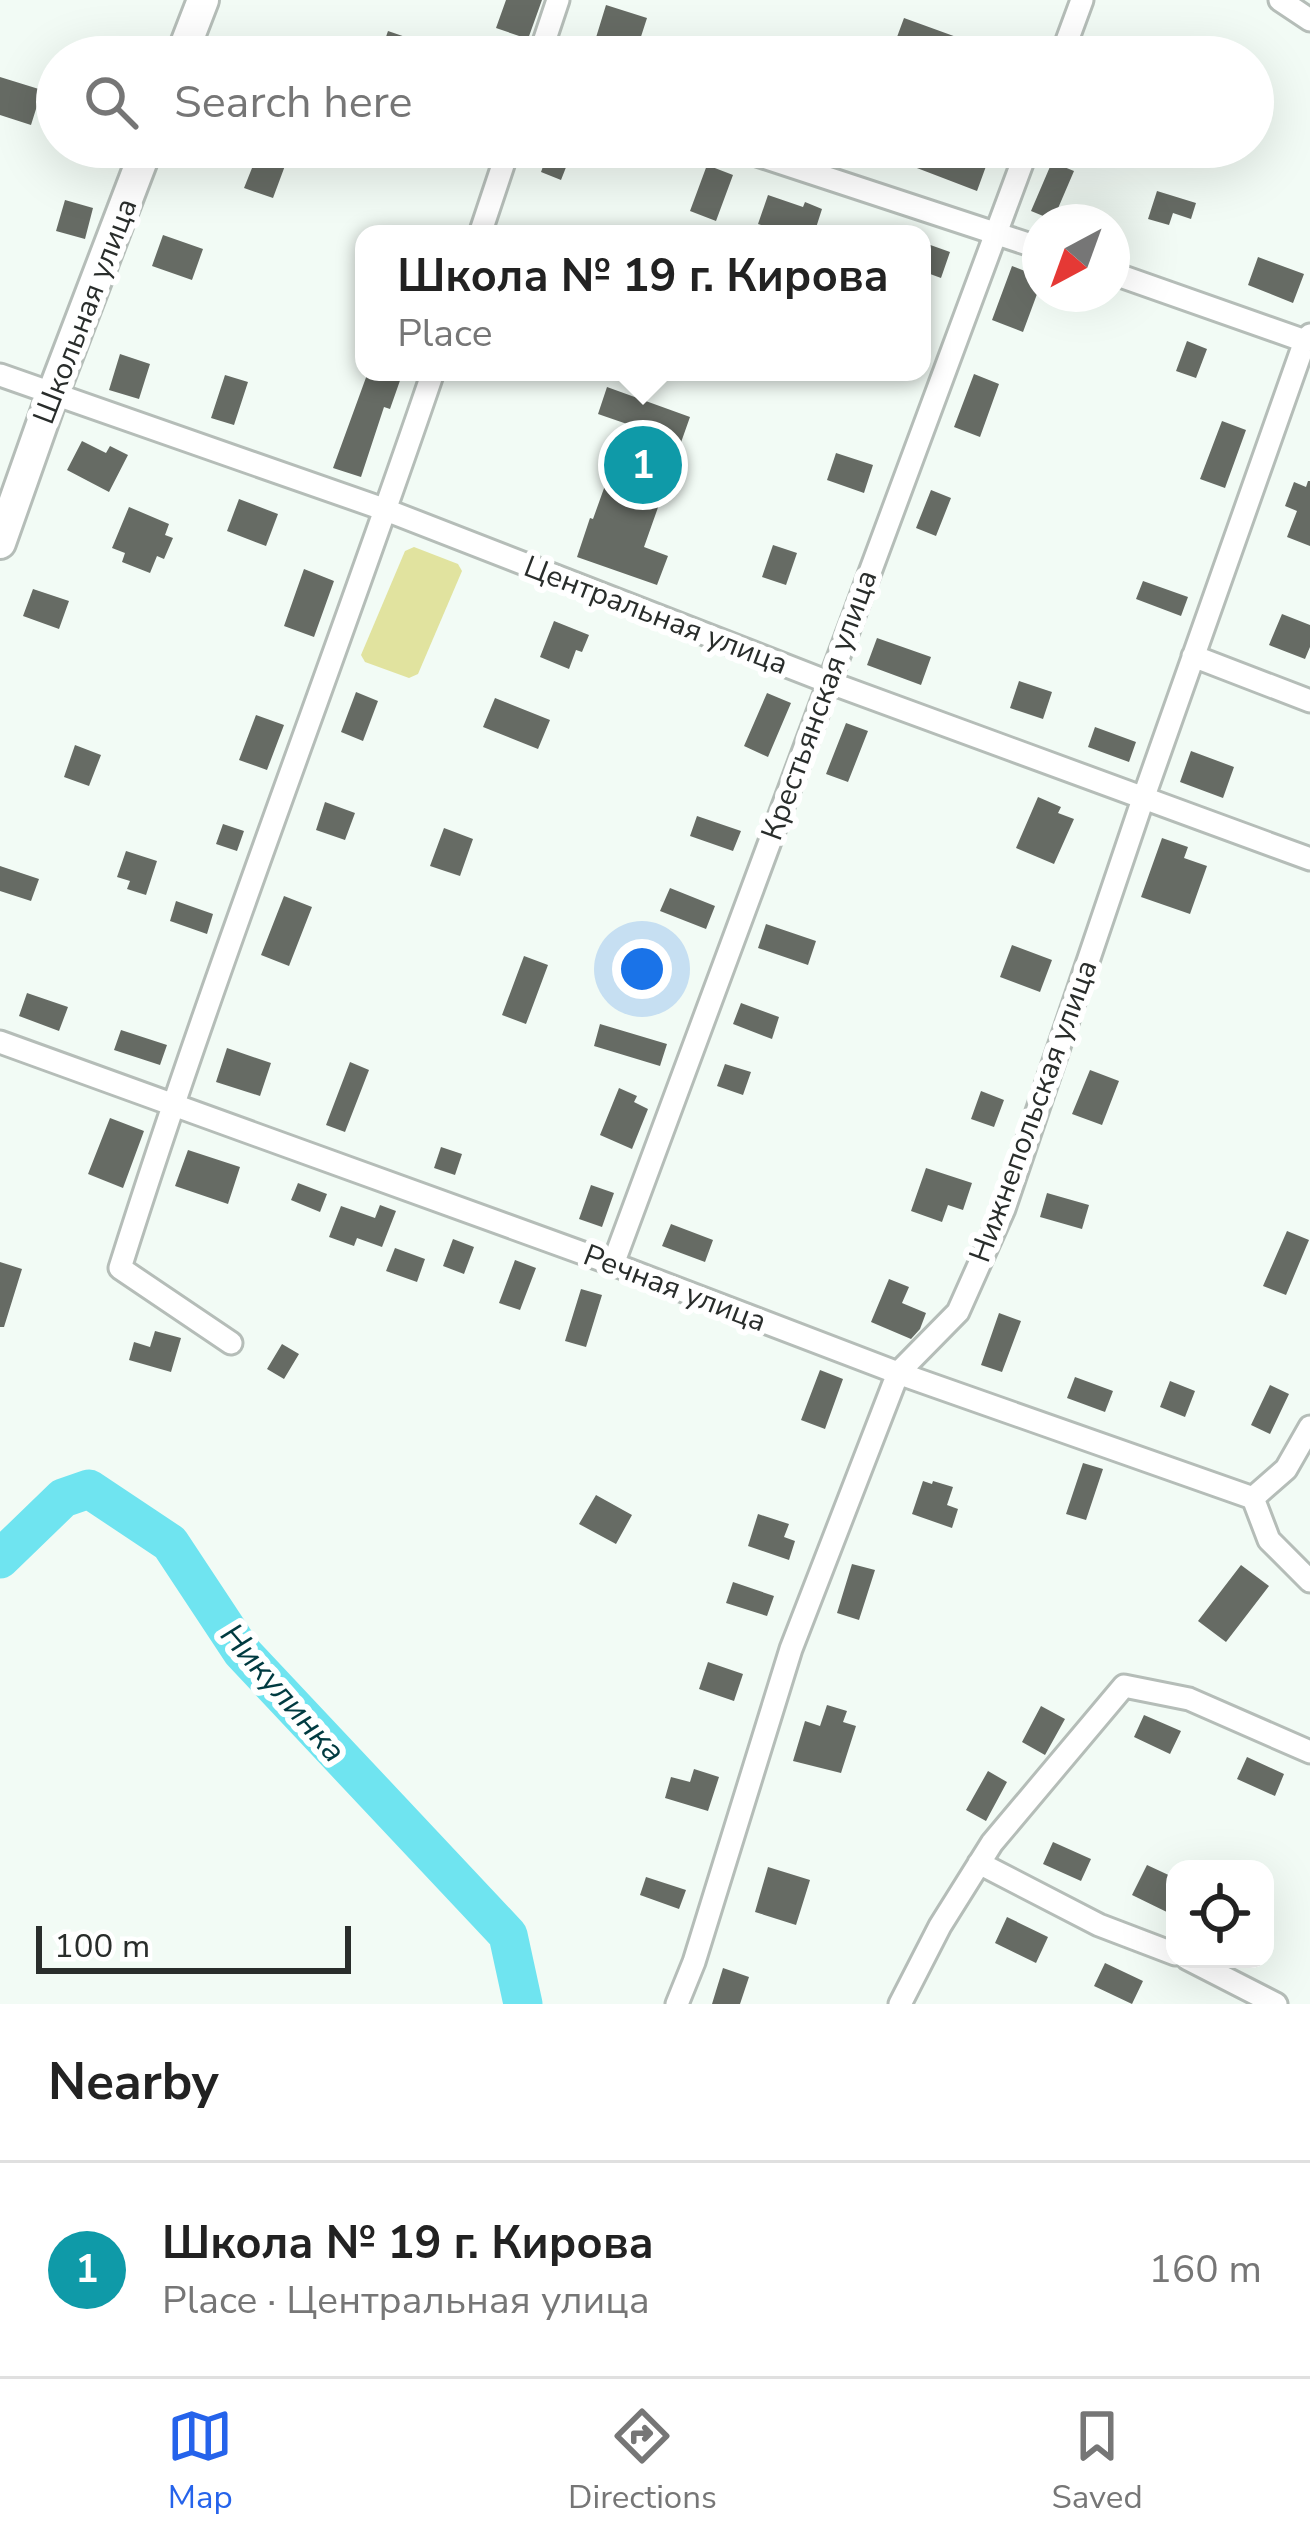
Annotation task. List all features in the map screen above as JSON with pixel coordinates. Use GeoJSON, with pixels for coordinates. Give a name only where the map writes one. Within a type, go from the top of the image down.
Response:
{"type":"FeatureCollection","features":[{"type":"Feature","properties":{"kind":"street"},"geometry":{"type":"LineString","coordinates":[[189,36],[203,0]]}},
{"type":"Feature","properties":{"kind":"street"},"geometry":{"type":"LineString","coordinates":[[546,36],[558,0]]}},
{"type":"Feature","properties":{"kind":"street"},"geometry":{"type":"LineString","coordinates":[[1069,36],[1082,0]]}},
{"type":"Feature","properties":{"kind":"street"},"geometry":{"type":"LineString","coordinates":[[1280,0],[1310,20]]}},
{"type":"Feature","properties":{"kind":"street","name":"Школьная улица"},"geometry":{"type":"LineString","coordinates":[[0,543],[139,168]]}},
{"type":"Feature","properties":{"kind":"street"},"geometry":{"type":"LineString","coordinates":[[483,225],[502,168]]}},
{"type":"Feature","properties":{"kind":"street"},"geometry":{"type":"LineString","coordinates":[[798,168],[1022,241]]}},
{"type":"Feature","properties":{"kind":"street","name":"Крестьянская улица"},"geometry":{"type":"LineString","coordinates":[[613,1264],[1020,168]]}},
{"type":"Feature","properties":{"kind":"street"},"geometry":{"type":"LineString","coordinates":[[1130,279],[1308,338]]}},
{"type":"Feature","properties":{"kind":"street","name":"Нижнепольская улица"},"geometry":{"type":"LineString","coordinates":[[677,2004],[791,1649],[898,1373],[958,1312],[1004,1209],[1143,799],[1308,338]]}},
{"type":"Feature","properties":{"kind":"street","name":"Центральная улица"},"geometry":{"type":"LineString","coordinates":[[0,375],[386,510],[828,682],[1310,859]]}},
{"type":"Feature","properties":{"kind":"street"},"geometry":{"type":"LineString","coordinates":[[231,1343],[120,1268],[172,1105],[430,381]]}},
{"type":"Feature","properties":{"kind":"street"},"geometry":{"type":"LineString","coordinates":[[1193,656],[1310,701]]}},
{"type":"Feature","properties":{"kind":"street","name":"Речная улица"},"geometry":{"type":"LineString","coordinates":[[0,1042],[613,1264],[898,1373],[1253,1498]]}},
{"type":"Feature","properties":{"kind":"street"},"geometry":{"type":"LineString","coordinates":[[1310,1427],[1286,1469],[1253,1498],[1269,1540],[1310,1581]]}},
{"type":"Feature","properties":{"kind":"street"},"geometry":{"type":"LineString","coordinates":[[900,2004],[940,1926],[992,1843],[1124,1686],[1189,1699],[1310,1752]]}},
{"type":"Feature","properties":{"kind":"street"},"geometry":{"type":"LineString","coordinates":[[980,1863],[1099,1925],[1166,1951]]}},
{"type":"Feature","properties":{"kind":"street"},"geometry":{"type":"LineString","coordinates":[[1206,1968],[1276,2004]]}},
{"type":"Feature","properties":{"kind":"green space"},"geometry":{"type":"Polygon","coordinates":[[[414,547],[458,564],[462,571],[418,674],[409,678],[365,662],[361,655],[405,551],[414,547]]]}},
{"type":"Feature","properties":{"kind":"building"},"geometry":{"type":"Polygon","coordinates":[[[506,0],[542,0],[529,36],[496,28],[506,0]]]}},
{"type":"Feature","properties":{"kind":"building"},"geometry":{"type":"Polygon","coordinates":[[[606,5],[647,18],[641,36],[596,36],[606,5]]]}},
{"type":"Feature","properties":{"kind":"building"},"geometry":{"type":"Polygon","coordinates":[[[904,18],[954,36],[897,36],[904,18]]]}},
{"type":"Feature","properties":{"kind":"building"},"geometry":{"type":"Polygon","coordinates":[[[0,77],[36,88],[31,125],[0,115],[0,77]]]}},
{"type":"Feature","properties":{"kind":"building"},"geometry":{"type":"Polygon","coordinates":[[[252,168],[284,168],[273,198],[244,188],[252,168]]]}},
{"type":"Feature","properties":{"kind":"building"},"geometry":{"type":"Polygon","coordinates":[[[542,168],[566,168],[561,180],[541,172],[542,168]]]}},
{"type":"Feature","properties":{"kind":"building"},"geometry":{"type":"Polygon","coordinates":[[[706,168],[733,175],[716,221],[690,211],[706,168]]]}},
{"type":"Feature","properties":{"kind":"building"},"geometry":{"type":"Polygon","coordinates":[[[917,168],[985,168],[977,191],[917,168]]]}},
{"type":"Feature","properties":{"kind":"building"},"geometry":{"type":"Polygon","coordinates":[[[1049,168],[1074,171],[1060,204],[1034,204],[1049,168]]]}},
{"type":"Feature","properties":{"kind":"building"},"geometry":{"type":"Polygon","coordinates":[[[1157,191],[1196,203],[1191,219],[1173,213],[1169,225],[1148,219],[1157,191]]]}},
{"type":"Feature","properties":{"kind":"building"},"geometry":{"type":"Polygon","coordinates":[[[768,195],[822,209],[817,225],[758,224],[768,195]]]}},
{"type":"Feature","properties":{"kind":"building"},"geometry":{"type":"Polygon","coordinates":[[[65,200],[93,208],[85,239],[56,231],[65,200]]]}},
{"type":"Feature","properties":{"kind":"building"},"geometry":{"type":"Polygon","coordinates":[[[163,235],[203,249],[192,280],[152,266],[163,235]]]}},
{"type":"Feature","properties":{"kind":"building"},"geometry":{"type":"Polygon","coordinates":[[[931,245],[950,252],[941,278],[931,274],[931,245]]]}},
{"type":"Feature","properties":{"kind":"building"},"geometry":{"type":"Polygon","coordinates":[[[1258,257],[1304,274],[1293,303],[1248,285],[1258,257]]]}},
{"type":"Feature","properties":{"kind":"building"},"geometry":{"type":"Polygon","coordinates":[[[1012,266],[1022,270],[1022,312],[1030,312],[1023,332],[992,320],[1012,266]]]}},
{"type":"Feature","properties":{"kind":"building"},"geometry":{"type":"Polygon","coordinates":[[[1187,341],[1207,349],[1196,378],[1176,371],[1187,341]]]}},
{"type":"Feature","properties":{"kind":"building"},"geometry":{"type":"Polygon","coordinates":[[[120,354],[150,364],[139,399],[109,390],[120,354]]]}},
{"type":"Feature","properties":{"kind":"building"},"geometry":{"type":"Polygon","coordinates":[[[974,374],[999,384],[980,437],[954,427],[974,374]]]}},
{"type":"Feature","properties":{"kind":"building"},"geometry":{"type":"Polygon","coordinates":[[[225,375],[248,382],[234,425],[211,418],[225,375]]]}},
{"type":"Feature","properties":{"kind":"building"},"geometry":{"type":"Polygon","coordinates":[[[365,381],[400,381],[390,409],[384,407],[361,477],[333,468],[365,381]]]}},
{"type":"Feature","properties":{"kind":"building"},"geometry":{"type":"Polygon","coordinates":[[[607,387],[690,417],[644,547],[668,556],[657,585],[577,557],[627,424],[598,414],[607,387]]]}},
{"type":"Feature","properties":{"kind":"building"},"geometry":{"type":"Polygon","coordinates":[[[1222,421],[1246,430],[1225,488],[1200,479],[1222,421]]]}},
{"type":"Feature","properties":{"kind":"building"},"geometry":{"type":"Polygon","coordinates":[[[82,441],[106,453],[110,446],[128,455],[109,492],[67,470],[82,441]]]}},
{"type":"Feature","properties":{"kind":"building"},"geometry":{"type":"Polygon","coordinates":[[[836,453],[873,465],[864,493],[827,480],[836,453]]]}},
{"type":"Feature","properties":{"kind":"building"},"geometry":{"type":"Polygon","coordinates":[[[1308,481],[1310,546],[1287,537],[1297,511],[1285,506],[1294,482],[1306,487],[1308,481]]]}},
{"type":"Feature","properties":{"kind":"building"},"geometry":{"type":"Polygon","coordinates":[[[931,490],[951,498],[936,536],[916,528],[931,490]]]}},
{"type":"Feature","properties":{"kind":"building"},"geometry":{"type":"Polygon","coordinates":[[[239,499],[278,514],[266,546],[227,531],[239,499]]]}},
{"type":"Feature","properties":{"kind":"building"},"geometry":{"type":"Polygon","coordinates":[[[129,507],[169,524],[165,535],[173,538],[164,559],[157,556],[150,573],[122,562],[125,553],[112,548],[129,507]]]}},
{"type":"Feature","properties":{"kind":"building"},"geometry":{"type":"Polygon","coordinates":[[[773,545],[797,553],[786,585],[762,577],[773,545]]]}},
{"type":"Feature","properties":{"kind":"building"},"geometry":{"type":"Polygon","coordinates":[[[304,569],[334,581],[314,637],[284,626],[304,569]]]}},
{"type":"Feature","properties":{"kind":"building"},"geometry":{"type":"Polygon","coordinates":[[[1143,581],[1188,597],[1181,616],[1136,599],[1143,581]]]}},
{"type":"Feature","properties":{"kind":"building"},"geometry":{"type":"Polygon","coordinates":[[[33,589],[69,601],[59,629],[23,616],[33,589]]]}},
{"type":"Feature","properties":{"kind":"building"},"geometry":{"type":"Polygon","coordinates":[[[1282,614],[1310,625],[1305,659],[1269,645],[1282,614]]]}},
{"type":"Feature","properties":{"kind":"building"},"geometry":{"type":"Polygon","coordinates":[[[554,621],[589,635],[569,669],[540,657],[554,621]]]}},
{"type":"Feature","properties":{"kind":"building"},"geometry":{"type":"Polygon","coordinates":[[[877,638],[931,657],[921,685],[867,665],[877,638]]]}},
{"type":"Feature","properties":{"kind":"building"},"geometry":{"type":"Polygon","coordinates":[[[1019,681],[1052,692],[1043,719],[1010,708],[1019,681]]]}},
{"type":"Feature","properties":{"kind":"building"},"geometry":{"type":"Polygon","coordinates":[[[356,692],[378,701],[363,741],[341,732],[356,692]]]}},
{"type":"Feature","properties":{"kind":"building"},"geometry":{"type":"Polygon","coordinates":[[[767,693],[791,703],[768,757],[744,746],[767,693]]]}},
{"type":"Feature","properties":{"kind":"building"},"geometry":{"type":"Polygon","coordinates":[[[495,698],[550,720],[538,749],[483,727],[495,698]]]}},
{"type":"Feature","properties":{"kind":"building"},"geometry":{"type":"Polygon","coordinates":[[[256,715],[284,725],[267,770],[239,760],[256,715]]]}},
{"type":"Feature","properties":{"kind":"building"},"geometry":{"type":"Polygon","coordinates":[[[846,723],[868,731],[848,782],[826,774],[846,723]]]}},
{"type":"Feature","properties":{"kind":"building"},"geometry":{"type":"Polygon","coordinates":[[[1095,727],[1136,742],[1129,762],[1088,747],[1095,727]]]}},
{"type":"Feature","properties":{"kind":"building"},"geometry":{"type":"Polygon","coordinates":[[[75,745],[101,755],[89,786],[64,777],[75,745]]]}},
{"type":"Feature","properties":{"kind":"building"},"geometry":{"type":"Polygon","coordinates":[[[1191,751],[1234,767],[1223,798],[1180,782],[1191,751]]]}},
{"type":"Feature","properties":{"kind":"building"},"geometry":{"type":"Polygon","coordinates":[[[1038,797],[1074,819],[1054,864],[1016,848],[1038,797]]]}},
{"type":"Feature","properties":{"kind":"building"},"geometry":{"type":"Polygon","coordinates":[[[325,802],[355,813],[345,840],[316,830],[325,802]]]}},
{"type":"Feature","properties":{"kind":"building"},"geometry":{"type":"Polygon","coordinates":[[[697,816],[741,831],[733,851],[690,836],[697,816]]]}},
{"type":"Feature","properties":{"kind":"building"},"geometry":{"type":"Polygon","coordinates":[[[223,824],[244,831],[237,851],[216,844],[223,824]]]}},
{"type":"Feature","properties":{"kind":"building"},"geometry":{"type":"Polygon","coordinates":[[[444,828],[473,839],[460,876],[430,866],[444,828]]]}},
{"type":"Feature","properties":{"kind":"building"},"geometry":{"type":"Polygon","coordinates":[[[1162,838],[1188,847],[1184,858],[1207,866],[1190,914],[1141,897],[1162,838]]]}},
{"type":"Feature","properties":{"kind":"building"},"geometry":{"type":"Polygon","coordinates":[[[126,851],[157,861],[146,895],[127,889],[130,881],[117,877],[126,851]]]}},
{"type":"Feature","properties":{"kind":"building"},"geometry":{"type":"Polygon","coordinates":[[[0,866],[39,879],[31,901],[0,891],[0,866]]]}},
{"type":"Feature","properties":{"kind":"building"},"geometry":{"type":"Polygon","coordinates":[[[670,888],[715,906],[706,929],[660,911],[670,888]]]}},
{"type":"Feature","properties":{"kind":"building"},"geometry":{"type":"Polygon","coordinates":[[[284,896],[312,907],[289,966],[261,955],[284,896]]]}},
{"type":"Feature","properties":{"kind":"building"},"geometry":{"type":"Polygon","coordinates":[[[176,901],[213,914],[207,934],[170,921],[176,901]]]}},
{"type":"Feature","properties":{"kind":"building"},"geometry":{"type":"Polygon","coordinates":[[[766,924],[816,941],[808,965],[758,948],[766,924]]]}},
{"type":"Feature","properties":{"kind":"building"},"geometry":{"type":"Polygon","coordinates":[[[1012,945],[1052,960],[1040,992],[1000,977],[1012,945]]]}},
{"type":"Feature","properties":{"kind":"building"},"geometry":{"type":"Polygon","coordinates":[[[524,956],[548,965],[526,1024],[502,1015],[524,956]]]}},
{"type":"Feature","properties":{"kind":"building"},"geometry":{"type":"Polygon","coordinates":[[[27,993],[68,1007],[59,1031],[19,1016],[27,993]]]}},
{"type":"Feature","properties":{"kind":"building"},"geometry":{"type":"Polygon","coordinates":[[[741,1003],[779,1017],[772,1039],[733,1024],[741,1003]]]}},
{"type":"Feature","properties":{"kind":"building"},"geometry":{"type":"Polygon","coordinates":[[[600,1024],[667,1044],[660,1066],[594,1046],[600,1024]]]}},
{"type":"Feature","properties":{"kind":"building"},"geometry":{"type":"Polygon","coordinates":[[[121,1030],[167,1045],[160,1065],[114,1050],[121,1030]]]}},
{"type":"Feature","properties":{"kind":"building"},"geometry":{"type":"Polygon","coordinates":[[[227,1048],[271,1063],[260,1096],[216,1082],[227,1048]]]}},
{"type":"Feature","properties":{"kind":"building"},"geometry":{"type":"Polygon","coordinates":[[[350,1062],[369,1070],[345,1132],[326,1125],[350,1062]]]}},
{"type":"Feature","properties":{"kind":"building"},"geometry":{"type":"Polygon","coordinates":[[[725,1064],[751,1072],[743,1095],[717,1086],[725,1064]]]}},
{"type":"Feature","properties":{"kind":"building"},"geometry":{"type":"Polygon","coordinates":[[[1090,1070],[1119,1081],[1102,1125],[1072,1114],[1090,1070]]]}},
{"type":"Feature","properties":{"kind":"building"},"geometry":{"type":"Polygon","coordinates":[[[619,1088],[637,1096],[634,1102],[648,1109],[632,1149],[600,1135],[619,1088]]]}},
{"type":"Feature","properties":{"kind":"building"},"geometry":{"type":"Polygon","coordinates":[[[981,1091],[1004,1100],[994,1127],[971,1119],[981,1091]]]}},
{"type":"Feature","properties":{"kind":"building"},"geometry":{"type":"Polygon","coordinates":[[[110,1118],[144,1131],[123,1188],[88,1174],[110,1118]]]}},
{"type":"Feature","properties":{"kind":"building"},"geometry":{"type":"Polygon","coordinates":[[[441,1147],[462,1154],[455,1175],[434,1168],[441,1147]]]}},
{"type":"Feature","properties":{"kind":"building"},"geometry":{"type":"Polygon","coordinates":[[[188,1150],[240,1167],[228,1204],[175,1186],[188,1150]]]}},
{"type":"Feature","properties":{"kind":"building"},"geometry":{"type":"Polygon","coordinates":[[[926,1168],[972,1183],[963,1210],[948,1205],[942,1222],[911,1211],[926,1168]]]}},
{"type":"Feature","properties":{"kind":"building"},"geometry":{"type":"Polygon","coordinates":[[[298,1183],[327,1194],[320,1212],[291,1200],[298,1183]]]}},
{"type":"Feature","properties":{"kind":"building"},"geometry":{"type":"Polygon","coordinates":[[[591,1185],[614,1193],[602,1227],[579,1219],[591,1185]]]}},
{"type":"Feature","properties":{"kind":"building"},"geometry":{"type":"Polygon","coordinates":[[[1047,1193],[1089,1205],[1082,1229],[1040,1217],[1047,1193]]]}},
{"type":"Feature","properties":{"kind":"building"},"geometry":{"type":"Polygon","coordinates":[[[380,1205],[396,1211],[382,1247],[357,1238],[354,1246],[329,1237],[341,1206],[375,1218],[380,1205]]]}},
{"type":"Feature","properties":{"kind":"building"},"geometry":{"type":"Polygon","coordinates":[[[671,1224],[713,1240],[705,1262],[662,1246],[671,1224]]]}},
{"type":"Feature","properties":{"kind":"building"},"geometry":{"type":"Polygon","coordinates":[[[1287,1231],[1309,1240],[1286,1295],[1263,1286],[1287,1231]]]}},
{"type":"Feature","properties":{"kind":"building"},"geometry":{"type":"Polygon","coordinates":[[[453,1239],[474,1247],[464,1274],[443,1266],[453,1239]]]}},
{"type":"Feature","properties":{"kind":"building"},"geometry":{"type":"Polygon","coordinates":[[[395,1248],[425,1259],[417,1282],[386,1271],[395,1248]]]}},
{"type":"Feature","properties":{"kind":"building"},"geometry":{"type":"Polygon","coordinates":[[[515,1260],[536,1268],[520,1310],[499,1303],[515,1260]]]}},
{"type":"Feature","properties":{"kind":"building"},"geometry":{"type":"Polygon","coordinates":[[[0,1262],[22,1269],[4,1327],[0,1327],[0,1262]]]}},
{"type":"Feature","properties":{"kind":"building"},"geometry":{"type":"Polygon","coordinates":[[[889,1279],[909,1287],[902,1303],[926,1313],[911,1339],[871,1322],[889,1279]]]}},
{"type":"Feature","properties":{"kind":"building"},"geometry":{"type":"Polygon","coordinates":[[[581,1289],[602,1295],[586,1347],[565,1341],[581,1289]]]}},
{"type":"Feature","properties":{"kind":"building"},"geometry":{"type":"Polygon","coordinates":[[[999,1313],[1021,1321],[1002,1372],[981,1365],[999,1313]]]}},
{"type":"Feature","properties":{"kind":"building"},"geometry":{"type":"Polygon","coordinates":[[[155,1331],[181,1338],[171,1372],[129,1360],[134,1342],[150,1347],[155,1331]]]}},
{"type":"Feature","properties":{"kind":"building"},"geometry":{"type":"Polygon","coordinates":[[[282,1344],[299,1354],[284,1379],[267,1369],[282,1344]]]}},
{"type":"Feature","properties":{"kind":"building"},"geometry":{"type":"Polygon","coordinates":[[[820,1370],[843,1379],[825,1429],[801,1420],[820,1370]]]}},
{"type":"Feature","properties":{"kind":"building"},"geometry":{"type":"Polygon","coordinates":[[[1075,1377],[1113,1391],[1105,1412],[1067,1398],[1075,1377]]]}},
{"type":"Feature","properties":{"kind":"building"},"geometry":{"type":"Polygon","coordinates":[[[1170,1381],[1195,1391],[1185,1417],[1160,1407],[1170,1381]]]}},
{"type":"Feature","properties":{"kind":"building"},"geometry":{"type":"Polygon","coordinates":[[[1270,1385],[1289,1394],[1270,1434],[1251,1425],[1270,1385]]]}},
{"type":"Feature","properties":{"kind":"building"},"geometry":{"type":"Polygon","coordinates":[[[1083,1463],[1103,1469],[1086,1520],[1066,1514],[1083,1463]]]}},
{"type":"Feature","properties":{"kind":"building"},"geometry":{"type":"Polygon","coordinates":[[[923,1481],[953,1487],[947,1505],[958,1509],[952,1528],[912,1514],[923,1481]]]}},
{"type":"Feature","properties":{"kind":"building"},"geometry":{"type":"Polygon","coordinates":[[[596,1495],[632,1515],[616,1544],[579,1524],[596,1495]]]}},
{"type":"Feature","properties":{"kind":"building"},"geometry":{"type":"Polygon","coordinates":[[[758,1514],[789,1524],[784,1537],[795,1541],[789,1560],[748,1546],[758,1514]]]}},
{"type":"Feature","properties":{"kind":"building"},"geometry":{"type":"Polygon","coordinates":[[[852,1564],[875,1570],[859,1620],[837,1613],[852,1564]]]}},
{"type":"Feature","properties":{"kind":"building"},"geometry":{"type":"Polygon","coordinates":[[[1241,1565],[1269,1586],[1226,1642],[1198,1621],[1241,1565]]]}},
{"type":"Feature","properties":{"kind":"building"},"geometry":{"type":"Polygon","coordinates":[[[733,1582],[774,1596],[767,1616],[726,1603],[733,1582]]]}},
{"type":"Feature","properties":{"kind":"building"},"geometry":{"type":"Polygon","coordinates":[[[708,1662],[743,1674],[734,1701],[699,1689],[708,1662]]]}},
{"type":"Feature","properties":{"kind":"building"},"geometry":{"type":"Polygon","coordinates":[[[827,1705],[847,1711],[843,1722],[856,1726],[841,1773],[793,1761],[805,1721],[820,1726],[827,1705]]]}},
{"type":"Feature","properties":{"kind":"building"},"geometry":{"type":"Polygon","coordinates":[[[1041,1706],[1065,1719],[1045,1755],[1022,1742],[1041,1706]]]}},
{"type":"Feature","properties":{"kind":"building"},"geometry":{"type":"Polygon","coordinates":[[[1144,1715],[1181,1731],[1170,1754],[1134,1737],[1144,1715]]]}},
{"type":"Feature","properties":{"kind":"building"},"geometry":{"type":"Polygon","coordinates":[[[1247,1757],[1284,1774],[1275,1796],[1237,1779],[1247,1757]]]}},
{"type":"Feature","properties":{"kind":"building"},"geometry":{"type":"Polygon","coordinates":[[[694,1769],[719,1777],[708,1811],[665,1798],[671,1777],[690,1782],[694,1769]]]}},
{"type":"Feature","properties":{"kind":"building"},"geometry":{"type":"Polygon","coordinates":[[[988,1771],[1007,1782],[986,1821],[966,1810],[988,1771]]]}},
{"type":"Feature","properties":{"kind":"building"},"geometry":{"type":"Polygon","coordinates":[[[1053,1842],[1091,1859],[1081,1881],[1043,1864],[1053,1842]]]}},
{"type":"Feature","properties":{"kind":"building"},"geometry":{"type":"Polygon","coordinates":[[[1147,1865],[1166,1874],[1166,1912],[1132,1895],[1147,1865]]]}},
{"type":"Feature","properties":{"kind":"building"},"geometry":{"type":"Polygon","coordinates":[[[768,1867],[810,1880],[796,1925],[755,1912],[768,1867]]]}},
{"type":"Feature","properties":{"kind":"building"},"geometry":{"type":"Polygon","coordinates":[[[646,1877],[686,1890],[679,1909],[640,1895],[646,1877]]]}},
{"type":"Feature","properties":{"kind":"building"},"geometry":{"type":"Polygon","coordinates":[[[1007,1917],[1048,1937],[1036,1963],[995,1943],[1007,1917]]]}},
{"type":"Feature","properties":{"kind":"building"},"geometry":{"type":"Polygon","coordinates":[[[1105,1963],[1143,1981],[1132,2004],[1094,1986],[1105,1963]]]}},
{"type":"Feature","properties":{"kind":"building"},"geometry":{"type":"Polygon","coordinates":[[[723,1968],[749,1977],[740,2004],[712,2004],[723,1968]]]}},
{"type":"Feature","properties":{"kind":"waterway","name":"Никулинка"},"geometry":{"type":"LineString","coordinates":[[0,1559],[63,1498],[89,1489],[170,1543],[242,1652],[508,1935],[523,2004]]}},
{"type":"Feature","properties":{"kind":"place","name":"Школа № 19 г. Кирова"},"geometry":{"type":"Point","coordinates":[643,465]}}]}
